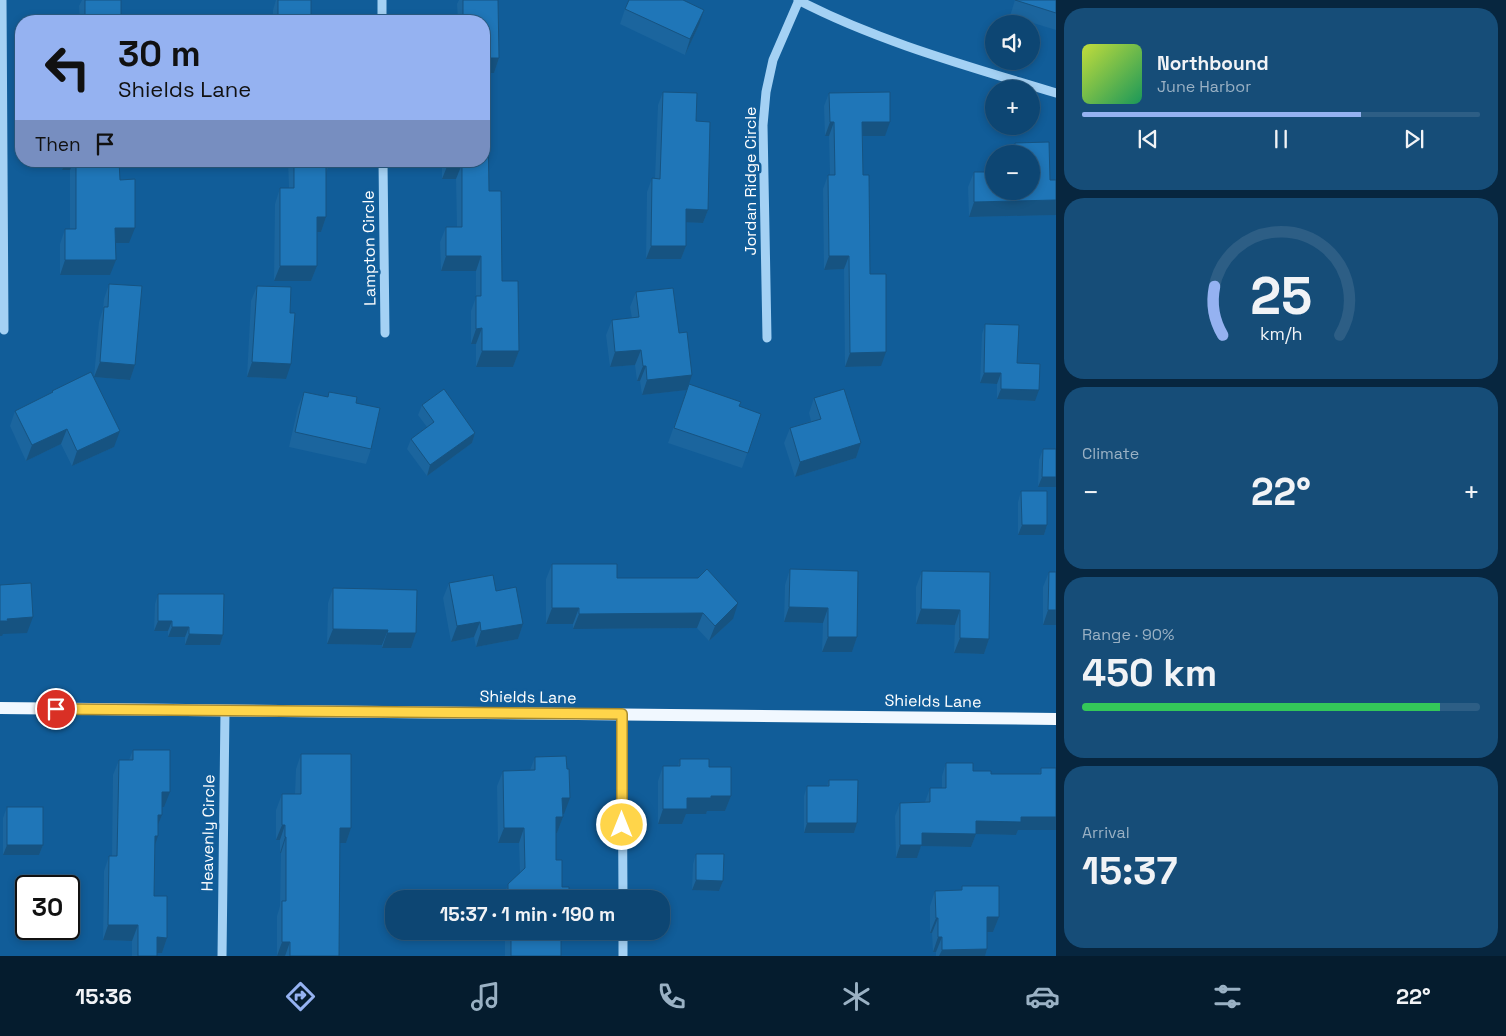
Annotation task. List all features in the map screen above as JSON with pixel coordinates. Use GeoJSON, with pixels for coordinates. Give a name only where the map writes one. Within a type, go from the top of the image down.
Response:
{"type":"FeatureCollection","features":[{"type":"Feature","properties":{"kind":"main road","name":"Shields Lane"},"geometry":{"type":"LineString","coordinates":[[0,708],[1056,719]]}},
{"type":"Feature","properties":{"kind":"street"},"geometry":{"type":"LineString","coordinates":[[2,0],[4,330]]}},
{"type":"Feature","properties":{"kind":"street"},"geometry":{"type":"LineString","coordinates":[[382,0],[382,15]]}},
{"type":"Feature","properties":{"kind":"street"},"geometry":{"type":"LineString","coordinates":[[798,0],[867,32],[920,51],[1056,93]]}},
{"type":"Feature","properties":{"kind":"street","name":"Jordan Ridge Circle"},"geometry":{"type":"LineString","coordinates":[[767,338],[763,125],[766,92],[773,60],[798,0]]}},
{"type":"Feature","properties":{"kind":"street","name":"Lampton Circle"},"geometry":{"type":"LineString","coordinates":[[383,167],[385,334]]}},
{"type":"Feature","properties":{"kind":"street","name":"Heavenly Circle"},"geometry":{"type":"LineString","coordinates":[[222,956],[225,711]]}},
{"type":"Feature","properties":{"kind":"street"},"geometry":{"type":"LineString","coordinates":[[622,714],[623,890]]}},
{"type":"Feature","properties":{"kind":"street"},"geometry":{"type":"LineString","coordinates":[[623,940],[623,956]]}},
{"type":"Feature","properties":{"kind":"building"},"geometry":{"type":"Polygon","coordinates":[[[85,0],[121,0],[121,15],[85,15],[85,0]]]}},
{"type":"Feature","properties":{"kind":"building"},"geometry":{"type":"Polygon","coordinates":[[[278,0],[311,0],[311,15],[278,15],[278,0]]]}},
{"type":"Feature","properties":{"kind":"building"},"geometry":{"type":"Polygon","coordinates":[[[463,0],[498,0],[499,58],[490,58],[490,15],[463,15],[463,0]]]}},
{"type":"Feature","properties":{"kind":"building"},"geometry":{"type":"Polygon","coordinates":[[[629,0],[683,0],[704,10],[690,39],[625,9],[629,0]]]}},
{"type":"Feature","properties":{"kind":"building"},"geometry":{"type":"Polygon","coordinates":[[[1015,0],[1056,0],[1056,13],[1015,0]]]}},
{"type":"Feature","properties":{"kind":"building"},"geometry":{"type":"Polygon","coordinates":[[[663,92],[697,93],[696,121],[710,122],[708,210],[686,209],[686,246],[651,246],[652,178],[660,179],[663,92]]]}},
{"type":"Feature","properties":{"kind":"building"},"geometry":{"type":"Polygon","coordinates":[[[890,92],[890,122],[862,122],[863,175],[869,175],[870,274],[886,274],[886,352],[850,353],[849,256],[829,256],[828,175],[835,175],[834,122],[830,122],[829,93],[890,92]]]}},
{"type":"Feature","properties":{"kind":"building"},"geometry":{"type":"Polygon","coordinates":[[[1049,142],[1050,180],[1056,180],[1056,200],[974,202],[974,172],[985,172],[985,200],[1040,200],[1040,145],[1015,145],[1015,143],[1049,142]]]}},
{"type":"Feature","properties":{"kind":"building"},"geometry":{"type":"Polygon","coordinates":[[[76,167],[119,167],[120,180],[135,179],[135,228],[115,228],[116,260],[65,260],[65,229],[76,229],[76,167]]]}},
{"type":"Feature","properties":{"kind":"building"},"geometry":{"type":"Polygon","coordinates":[[[294,167],[326,167],[326,217],[317,217],[317,266],[280,266],[280,188],[294,188],[294,167]]]}},
{"type":"Feature","properties":{"kind":"building"},"geometry":{"type":"Polygon","coordinates":[[[462,167],[489,167],[489,191],[501,191],[502,281],[518,281],[519,351],[482,351],[482,328],[476,329],[476,296],[481,296],[481,256],[446,256],[446,227],[462,227],[462,167]]]}},
{"type":"Feature","properties":{"kind":"building"},"geometry":{"type":"Polygon","coordinates":[[[109,284],[142,286],[135,365],[100,362],[104,307],[108,307],[109,284]]]}},
{"type":"Feature","properties":{"kind":"building"},"geometry":{"type":"Polygon","coordinates":[[[257,286],[291,287],[290,313],[295,313],[291,364],[252,362],[257,286]]]}},
{"type":"Feature","properties":{"kind":"building"},"geometry":{"type":"Polygon","coordinates":[[[673,288],[679,333],[687,332],[692,375],[647,380],[646,366],[643,366],[641,350],[615,352],[612,320],[639,317],[636,292],[673,288]]]}},
{"type":"Feature","properties":{"kind":"building"},"geometry":{"type":"Polygon","coordinates":[[[985,324],[1019,325],[1017,363],[1040,364],[1039,390],[1001,389],[1001,373],[984,373],[985,324]]]}},
{"type":"Feature","properties":{"kind":"building"},"geometry":{"type":"Polygon","coordinates":[[[91,372],[120,431],[77,451],[67,429],[32,445],[15,411],[91,372]]]}},
{"type":"Feature","properties":{"kind":"building"},"geometry":{"type":"Polygon","coordinates":[[[689,384],[741,402],[739,406],[761,414],[748,453],[674,428],[689,384]]]}},
{"type":"Feature","properties":{"kind":"building"},"geometry":{"type":"Polygon","coordinates":[[[444,389],[475,433],[430,465],[411,439],[434,422],[422,405],[444,389]]]}},
{"type":"Feature","properties":{"kind":"building"},"geometry":{"type":"Polygon","coordinates":[[[844,389],[861,443],[800,462],[790,428],[821,419],[814,398],[844,389]]]}},
{"type":"Feature","properties":{"kind":"building"},"geometry":{"type":"Polygon","coordinates":[[[304,392],[328,397],[329,392],[357,397],[356,403],[380,408],[371,449],[295,432],[304,392]]]}},
{"type":"Feature","properties":{"kind":"building"},"geometry":{"type":"Polygon","coordinates":[[[1043,449],[1056,449],[1056,477],[1042,477],[1043,449]]]}},
{"type":"Feature","properties":{"kind":"building"},"geometry":{"type":"Polygon","coordinates":[[[1021,491],[1047,491],[1047,525],[1022,525],[1021,491]]]}},
{"type":"Feature","properties":{"kind":"building"},"geometry":{"type":"Polygon","coordinates":[[[552,564],[617,564],[617,578],[698,578],[707,569],[738,603],[715,626],[703,613],[579,614],[579,608],[552,608],[552,564]]]}},
{"type":"Feature","properties":{"kind":"building"},"geometry":{"type":"Polygon","coordinates":[[[790,569],[858,571],[857,637],[828,637],[828,608],[789,607],[790,569]]]}},
{"type":"Feature","properties":{"kind":"building"},"geometry":{"type":"Polygon","coordinates":[[[922,571],[990,572],[989,639],[960,638],[960,610],[921,609],[922,571]]]}},
{"type":"Feature","properties":{"kind":"building"},"geometry":{"type":"Polygon","coordinates":[[[1049,572],[1056,572],[1056,610],[1048,610],[1049,572]]]}},
{"type":"Feature","properties":{"kind":"building"},"geometry":{"type":"Polygon","coordinates":[[[493,575],[496,591],[516,587],[523,624],[481,631],[480,622],[457,626],[449,583],[493,575]]]}},
{"type":"Feature","properties":{"kind":"building"},"geometry":{"type":"Polygon","coordinates":[[[31,583],[33,617],[0,621],[0,585],[31,583]]]}},
{"type":"Feature","properties":{"kind":"building"},"geometry":{"type":"Polygon","coordinates":[[[333,588],[417,590],[416,633],[387,633],[388,630],[333,629],[333,588]]]}},
{"type":"Feature","properties":{"kind":"building"},"geometry":{"type":"Polygon","coordinates":[[[158,594],[224,594],[223,635],[189,634],[189,627],[172,627],[172,621],[158,621],[158,594]]]}},
{"type":"Feature","properties":{"kind":"building"},"geometry":{"type":"Polygon","coordinates":[[[133,750],[170,750],[170,792],[162,792],[162,815],[158,815],[158,836],[155,836],[154,896],[167,896],[167,938],[157,937],[157,956],[138,956],[138,925],[108,925],[109,856],[117,856],[119,760],[133,760],[133,750]]]}},
{"type":"Feature","properties":{"kind":"building"},"geometry":{"type":"Polygon","coordinates":[[[301,754],[351,754],[351,828],[340,828],[339,956],[290,956],[290,942],[282,942],[282,901],[286,901],[286,837],[285,825],[282,825],[282,794],[301,794],[301,754]]]}},
{"type":"Feature","properties":{"kind":"building"},"geometry":{"type":"Polygon","coordinates":[[[566,756],[567,769],[569,769],[570,798],[562,798],[563,817],[556,817],[556,860],[562,860],[562,887],[569,887],[569,890],[508,890],[508,884],[525,868],[524,828],[504,828],[503,771],[535,770],[535,757],[566,756]]]}},
{"type":"Feature","properties":{"kind":"building"},"geometry":{"type":"Polygon","coordinates":[[[680,759],[709,759],[709,767],[731,767],[731,796],[687,798],[687,809],[663,809],[663,766],[680,766],[680,759]]]}},
{"type":"Feature","properties":{"kind":"building"},"geometry":{"type":"Polygon","coordinates":[[[946,763],[973,763],[973,771],[991,771],[991,774],[1041,774],[1041,768],[1056,768],[1056,817],[1021,817],[1021,822],[976,821],[976,834],[922,833],[922,845],[900,845],[900,803],[930,802],[930,788],[946,788],[946,763]]]}},
{"type":"Feature","properties":{"kind":"building"},"geometry":{"type":"Polygon","coordinates":[[[829,780],[858,780],[857,823],[807,823],[807,786],[829,786],[829,780]]]}},
{"type":"Feature","properties":{"kind":"building"},"geometry":{"type":"Polygon","coordinates":[[[7,807],[43,807],[43,845],[7,845],[7,807]]]}},
{"type":"Feature","properties":{"kind":"building"},"geometry":{"type":"Polygon","coordinates":[[[696,854],[724,854],[723,881],[696,880],[696,854]]]}},
{"type":"Feature","properties":{"kind":"building"},"geometry":{"type":"Polygon","coordinates":[[[962,886],[999,886],[999,917],[987,917],[987,949],[942,950],[942,937],[938,937],[935,891],[962,890],[962,886]]]}},
{"type":"Feature","properties":{"kind":"building"},"geometry":{"type":"Polygon","coordinates":[[[511,940],[561,940],[561,956],[511,956],[511,940]]]}},
{"type":"Feature","properties":{"kind":"route"},"geometry":{"type":"LineString","coordinates":[[56,709],[622,714],[622,825]]}}]}
